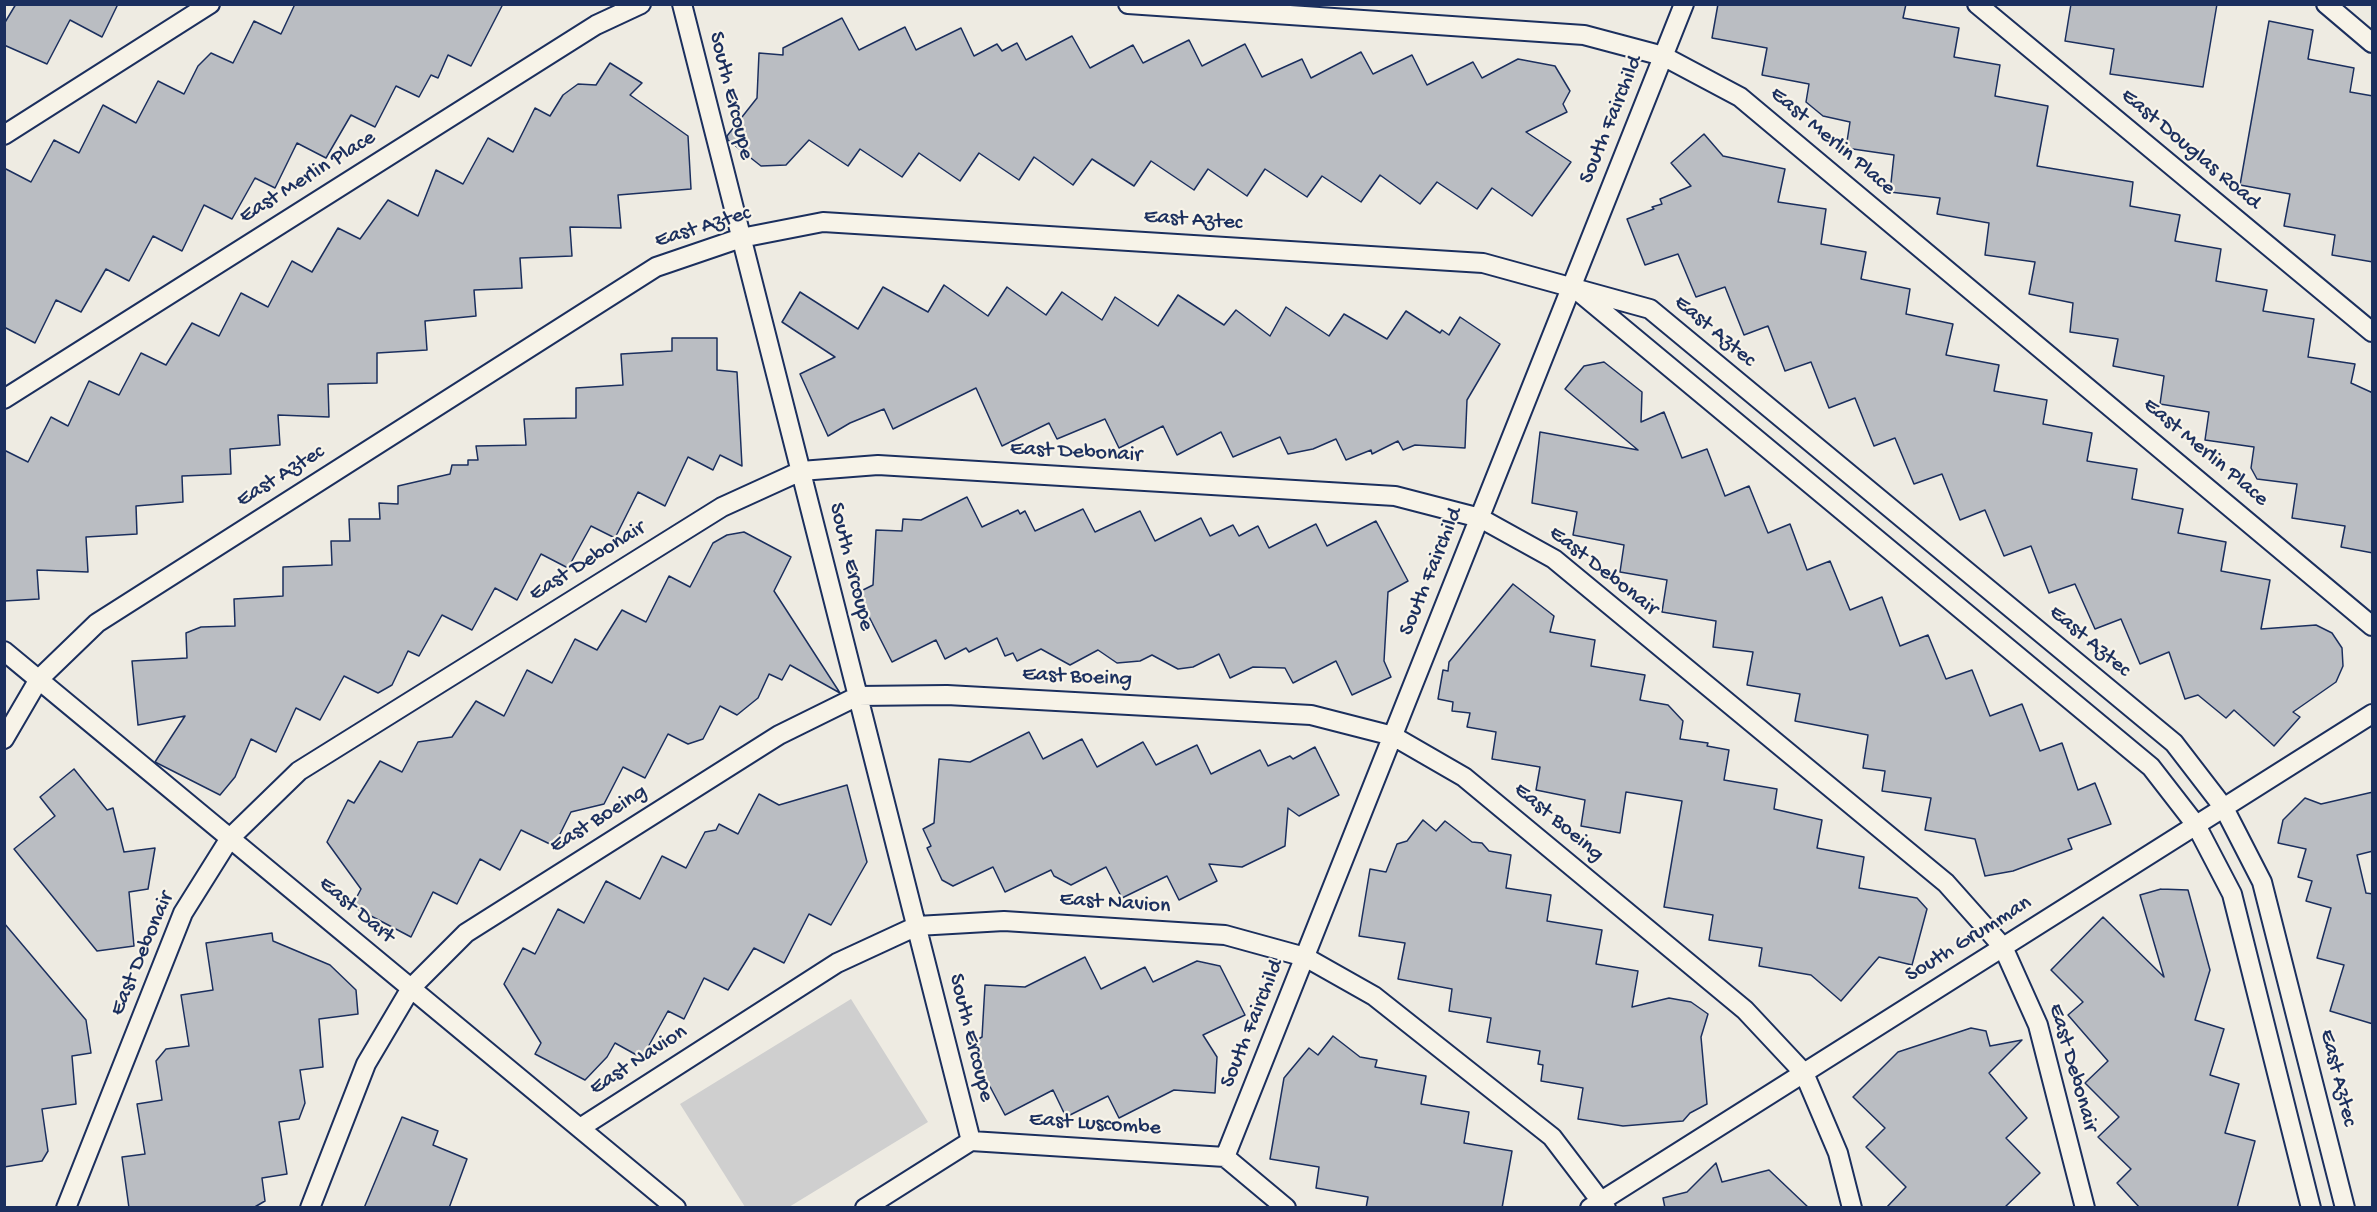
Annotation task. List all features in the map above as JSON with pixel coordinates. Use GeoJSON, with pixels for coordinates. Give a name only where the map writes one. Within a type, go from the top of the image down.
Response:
{"type":"FeatureCollection","features":[{"type":"Feature","properties":{"kind":"lane"},"geometry":{"type":"LineString","coordinates":[[4,135],[210,4]]}},
{"type":"Feature","properties":{"kind":"lane","name":"East Merlin Place"},"geometry":{"type":"LineString","coordinates":[[4,399],[596,25],[642,4]]}},
{"type":"Feature","properties":{"kind":"lane","name":"South Ercoupe"},"geometry":{"type":"LineString","coordinates":[[682,4],[971,1141]]}},
{"type":"Feature","properties":{"kind":"lane","name":"East Merlin Place"},"geometry":{"type":"LineString","coordinates":[[1128,4],[1584,35],[1663,56],[1740,97],[2373,626]]}},
{"type":"Feature","properties":{"kind":"lane","name":"South Fairchild"},"geometry":{"type":"LineString","coordinates":[[1225,1157],[1684,4]]}},
{"type":"Feature","properties":{"kind":"lane","name":"East Douglas Road"},"geometry":{"type":"LineString","coordinates":[[1977,4],[2373,332]]}},
{"type":"Feature","properties":{"kind":"lane"},"geometry":{"type":"LineString","coordinates":[[2326,4],[2373,43]]}},
{"type":"Feature","properties":{"kind":"lane","name":"East Aztec"},"geometry":{"type":"LineString","coordinates":[[4,739],[39,679],[97,623],[656,267],[741,238],[823,222],[1483,263],[1650,309],[2174,743],[2224,808],[2262,882],[2345,1208]]}},
{"type":"Feature","properties":{"kind":"lane","name":"East Aztec"},"geometry":{"type":"LineString","coordinates":[[1572,286],[2151,766],[2196,825],[2232,894],[2311,1208]]}},
{"type":"Feature","properties":{"kind":"lane","name":"East Debonair"},"geometry":{"type":"LineString","coordinates":[[66,1208],[183,913],[230,838],[299,771],[722,507],[801,471],[878,465],[1395,496],[1480,518],[1554,559],[1946,883],[2003,947],[2038,1025],[2085,1208]]}},
{"type":"Feature","properties":{"kind":"lane","name":"East Dart"},"geometry":{"type":"LineString","coordinates":[[4,651],[676,1208]]}},
{"type":"Feature","properties":{"kind":"lane","name":"East Boeing"},"geometry":{"type":"LineString","coordinates":[[309,1208],[366,1064],[411,988],[466,933],[779,735],[858,696],[947,695],[1311,715],[1393,736],[1464,777],[1745,1010],[1804,1072],[1838,1153],[1852,1208]]}},
{"type":"Feature","properties":{"kind":"lane","name":"South Grumman"},"geometry":{"type":"LineString","coordinates":[[1599,1205],[1804,1072],[2373,714]]}},
{"type":"Feature","properties":{"kind":"lane","name":"East Navion"},"geometry":{"type":"LineString","coordinates":[[580,1128],[837,963],[916,926],[1004,921],[1225,935],[1305,957],[1374,996],[1552,1137],[1599,1205]]}},
{"type":"Feature","properties":{"kind":"lane"},"geometry":{"type":"LineString","coordinates":[[865,1208],[971,1141]]}},
{"type":"Feature","properties":{"kind":"lane","name":"East Luscombe"},"geometry":{"type":"LineString","coordinates":[[971,1141],[1225,1157]]}},
{"type":"Feature","properties":{"kind":"lane"},"geometry":{"type":"LineString","coordinates":[[1225,1157],[1286,1208]]}},
{"type":"Feature","properties":{"kind":"shaded area"},"geometry":{"type":"Polygon","coordinates":[[[851,999],[928,1122],[789,1207],[745,1207],[680,1104],[851,999]]]}},
{"type":"Feature","properties":{"kind":"building"},"geometry":{"type":"Polygon","coordinates":[[[16,4],[118,4],[102,37],[70,20],[47,64],[4,45],[4,24],[16,4]]]}},
{"type":"Feature","properties":{"kind":"building"},"geometry":{"type":"Polygon","coordinates":[[[295,4],[503,4],[471,66],[448,55],[438,78],[431,75],[419,97],[396,86],[375,127],[351,115],[326,158],[297,143],[275,188],[255,178],[232,219],[204,205],[182,251],[153,236],[129,281],[106,269],[81,312],[56,300],[35,343],[4,327],[4,168],[31,182],[54,140],[79,153],[103,105],[136,123],[158,81],[184,94],[198,66],[211,53],[233,63],[254,21],[281,34],[295,4]]]}},
{"type":"Feature","properties":{"kind":"building"},"geometry":{"type":"Polygon","coordinates":[[[1718,4],[1906,4],[1903,18],[1959,28],[1954,57],[2000,65],[1995,96],[2048,106],[2037,166],[2133,182],[2130,206],[2180,215],[2175,241],[2221,249],[2216,281],[2267,290],[2263,311],[2314,319],[2308,357],[2355,364],[2351,383],[2373,393],[2373,553],[2341,547],[2345,526],[2292,518],[2297,484],[2257,479],[2251,468],[2254,447],[2205,440],[2209,412],[2160,404],[2164,376],[2113,366],[2118,339],[2070,332],[2073,303],[2029,294],[2035,262],[1985,255],[1989,223],[1937,214],[1940,198],[1890,192],[1894,155],[1846,148],[1850,122],[1823,116],[1806,102],[1809,84],[1762,75],[1767,48],[1712,38],[1718,4]]]}},
{"type":"Feature","properties":{"kind":"building"},"geometry":{"type":"Polygon","coordinates":[[[2071,4],[2217,4],[2203,87],[2110,74],[2114,49],[2065,41],[2071,4]]]}},
{"type":"Feature","properties":{"kind":"building"},"geometry":{"type":"Polygon","coordinates":[[[842,18],[859,50],[905,27],[916,50],[961,28],[974,56],[997,44],[1002,51],[1017,43],[1026,60],[1072,36],[1090,68],[1133,45],[1143,63],[1189,40],[1202,66],[1245,44],[1262,77],[1302,59],[1311,78],[1361,52],[1373,74],[1412,55],[1427,85],[1473,62],[1482,78],[1518,59],[1555,66],[1570,91],[1563,104],[1567,112],[1526,132],[1571,162],[1532,216],[1492,188],[1477,209],[1437,182],[1420,204],[1380,175],[1361,202],[1322,176],[1307,197],[1265,169],[1247,196],[1208,169],[1194,190],[1151,161],[1134,186],[1092,159],[1073,185],[1034,157],[1019,180],[979,153],[960,181],[919,153],[902,177],[860,149],[848,166],[809,140],[786,165],[761,166],[728,140],[727,136],[757,98],[759,53],[783,55],[783,48],[842,18]]]}},
{"type":"Feature","properties":{"kind":"building"},"geometry":{"type":"Polygon","coordinates":[[[2269,21],[2313,30],[2308,59],[2354,68],[2350,92],[2373,96],[2373,262],[2332,255],[2335,235],[2284,226],[2290,194],[2240,185],[2269,21]]]}},
{"type":"Feature","properties":{"kind":"building"},"geometry":{"type":"Polygon","coordinates":[[[610,63],[642,83],[630,95],[688,136],[691,189],[618,195],[621,228],[570,227],[572,256],[520,258],[522,288],[474,290],[476,316],[425,321],[427,350],[377,353],[377,383],[328,384],[329,417],[278,415],[280,445],[230,449],[231,474],[182,476],[183,502],[136,506],[137,534],[86,537],[88,572],[37,570],[39,599],[4,601],[4,450],[28,462],[51,417],[68,426],[89,381],[119,395],[141,353],[166,365],[192,323],[219,336],[241,293],[268,307],[292,261],[312,272],[338,228],[360,239],[388,200],[418,216],[436,170],[463,184],[488,138],[513,152],[535,108],[550,116],[563,95],[578,84],[596,85],[610,63]]]}},
{"type":"Feature","properties":{"kind":"building"},"geometry":{"type":"Polygon","coordinates":[[[1704,134],[1723,156],[1785,169],[1778,202],[1826,209],[1821,244],[1866,252],[1861,279],[1910,289],[1906,314],[1953,324],[1946,355],[1999,365],[1994,391],[2047,400],[2043,424],[2092,433],[2087,461],[2137,469],[2132,499],[2183,509],[2178,533],[2226,542],[2221,571],[2270,580],[2261,629],[2316,625],[2332,633],[2342,648],[2343,666],[2336,682],[2293,712],[2300,717],[2274,746],[2234,710],[2226,718],[2198,695],[2185,699],[2169,652],[2140,664],[2121,619],[2095,629],[2075,584],[2049,593],[2031,546],[2004,556],[1985,510],[1960,520],[1942,474],[1914,484],[1895,438],[1874,446],[1855,398],[1829,408],[1811,362],[1785,371],[1768,326],[1744,335],[1725,287],[1696,297],[1678,254],[1645,265],[1627,219],[1654,209],[1652,207],[1662,204],[1660,199],[1691,186],[1671,163],[1704,134]]]}},
{"type":"Feature","properties":{"kind":"building"},"geometry":{"type":"Polygon","coordinates":[[[944,285],[988,316],[1007,287],[1046,315],[1062,292],[1102,320],[1115,297],[1158,326],[1178,295],[1224,325],[1236,310],[1270,336],[1286,307],[1329,336],[1344,314],[1387,339],[1406,311],[1440,333],[1442,330],[1449,335],[1460,317],[1500,344],[1467,400],[1465,448],[1415,445],[1403,450],[1398,441],[1372,454],[1371,450],[1346,460],[1336,439],[1313,449],[1288,454],[1280,437],[1233,457],[1221,432],[1177,455],[1163,426],[1119,448],[1105,419],[1057,439],[1049,423],[1002,446],[976,388],[893,429],[884,409],[850,423],[828,436],[800,374],[835,357],[782,322],[800,292],[858,329],[883,287],[928,312],[944,285]]]}},
{"type":"Feature","properties":{"kind":"building"},"geometry":{"type":"Polygon","coordinates":[[[672,338],[717,338],[717,370],[737,372],[742,466],[720,455],[713,470],[688,457],[665,506],[638,492],[615,538],[591,526],[568,568],[541,554],[517,600],[495,588],[472,630],[442,615],[419,656],[408,651],[392,685],[378,693],[344,676],[320,720],[296,708],[276,752],[251,739],[235,777],[220,795],[155,762],[185,716],[138,725],[132,661],[187,658],[186,633],[201,627],[235,626],[234,599],[283,596],[283,567],[332,565],[331,541],[350,541],[349,519],[380,519],[379,503],[398,504],[398,486],[450,474],[452,465],[468,465],[468,460],[478,460],[476,446],[526,445],[524,419],[576,418],[576,388],[623,385],[621,354],[672,351],[672,338]]]}},
{"type":"Feature","properties":{"kind":"building"},"geometry":{"type":"Polygon","coordinates":[[[1604,362],[1642,392],[1641,422],[1664,412],[1682,458],[1707,449],[1725,496],[1749,486],[1768,533],[1790,524],[1807,570],[1830,561],[1850,610],[1882,597],[1900,646],[1928,635],[1946,679],[1972,670],[1990,716],[2022,704],[2040,751],[2062,743],[2078,790],[2095,783],[2111,824],[2068,839],[2072,849],[2013,871],[1985,876],[1975,839],[1925,830],[1931,798],[1882,791],[1885,771],[1863,768],[1868,735],[1795,721],[1800,694],[1747,685],[1753,652],[1713,647],[1716,621],[1662,612],[1667,580],[1620,572],[1624,545],[1573,535],[1577,512],[1532,503],[1540,432],[1638,450],[1565,389],[1584,366],[1604,362]]]}},
{"type":"Feature","properties":{"kind":"building"},"geometry":{"type":"Polygon","coordinates":[[[967,497],[982,527],[1018,510],[1020,514],[1025,511],[1035,531],[1083,509],[1095,532],[1140,511],[1155,541],[1201,518],[1210,536],[1233,525],[1239,536],[1258,526],[1269,548],[1316,524],[1327,546],[1376,521],[1408,581],[1388,592],[1384,661],[1391,677],[1352,695],[1336,661],[1293,683],[1285,668],[1253,667],[1230,678],[1219,654],[1193,667],[1178,669],[1152,655],[1140,661],[1117,663],[1098,650],[1070,665],[1041,649],[1017,661],[1013,653],[1005,656],[997,638],[969,652],[966,648],[945,659],[936,640],[892,662],[857,593],[873,585],[876,530],[902,531],[903,519],[921,520],[967,497]]]}},
{"type":"Feature","properties":{"kind":"building"},"geometry":{"type":"Polygon","coordinates":[[[744,532],[791,557],[774,591],[840,693],[790,665],[782,680],[769,674],[758,698],[737,715],[720,706],[703,739],[688,744],[668,734],[645,778],[623,767],[604,804],[571,812],[554,846],[521,830],[500,870],[480,859],[457,904],[433,892],[411,937],[352,906],[361,889],[327,842],[348,800],[354,803],[380,761],[402,772],[418,742],[452,737],[476,701],[504,716],[527,670],[552,683],[575,639],[597,650],[622,610],[646,622],[669,576],[690,587],[713,543],[727,535],[744,532]]]}},
{"type":"Feature","properties":{"kind":"building"},"geometry":{"type":"Polygon","coordinates":[[[1513,584],[1554,616],[1550,632],[1595,640],[1591,666],[1645,675],[1640,700],[1668,705],[1683,721],[1680,739],[1708,743],[1707,746],[1729,750],[1724,780],[1777,789],[1774,809],[1822,820],[1817,848],[1864,857],[1859,888],[1917,898],[1927,909],[1912,965],[1879,957],[1841,1001],[1811,975],[1759,966],[1762,948],[1709,940],[1713,915],[1664,907],[1682,801],[1626,792],[1620,833],[1581,826],[1585,800],[1536,790],[1540,767],[1492,759],[1496,732],[1467,727],[1470,713],[1452,711],[1453,702],[1438,699],[1443,670],[1448,671],[1449,662],[1513,584]]]}},
{"type":"Feature","properties":{"kind":"building"},"geometry":{"type":"Polygon","coordinates":[[[1029,732],[1043,759],[1082,739],[1097,767],[1143,742],[1156,765],[1197,745],[1211,774],[1260,750],[1268,766],[1290,756],[1293,759],[1315,747],[1339,795],[1299,816],[1288,808],[1285,846],[1242,867],[1209,864],[1217,881],[1179,900],[1167,876],[1122,898],[1106,867],[1071,885],[1054,876],[1051,870],[1005,892],[993,867],[953,886],[942,880],[927,848],[931,846],[923,829],[934,823],[939,759],[970,762],[1029,732]]]}},
{"type":"Feature","properties":{"kind":"building"},"geometry":{"type":"Polygon","coordinates":[[[74,769],[107,810],[113,808],[124,852],[155,848],[148,889],[129,892],[134,946],[97,951],[14,849],[55,816],[40,797],[74,769]]]}},
{"type":"Feature","properties":{"kind":"building"},"geometry":{"type":"Polygon","coordinates":[[[847,785],[867,862],[831,925],[809,914],[784,963],[754,948],[728,990],[704,978],[684,1019],[668,1011],[642,1058],[615,1043],[607,1057],[585,1080],[535,1054],[541,1043],[504,984],[523,948],[535,954],[558,909],[584,923],[606,881],[640,899],[662,856],[686,868],[705,832],[716,830],[719,824],[738,834],[759,794],[779,805],[847,785]]]}},
{"type":"Feature","properties":{"kind":"building"},"geometry":{"type":"Polygon","coordinates":[[[2373,792],[2373,851],[2357,855],[2366,893],[2373,894],[2373,1024],[2330,1011],[2344,965],[2317,958],[2331,908],[2306,901],[2312,881],[2298,877],[2306,849],[2278,843],[2283,820],[2305,798],[2321,804],[2373,792]]]}},
{"type":"Feature","properties":{"kind":"building"},"geometry":{"type":"Polygon","coordinates":[[[1423,820],[1436,831],[1445,821],[1472,842],[1482,843],[1489,851],[1511,855],[1506,888],[1551,895],[1547,921],[1602,930],[1596,964],[1638,971],[1632,1007],[1669,998],[1691,1002],[1708,1014],[1701,1037],[1707,1104],[1690,1113],[1683,1121],[1623,1126],[1578,1119],[1583,1088],[1541,1081],[1543,1065],[1538,1064],[1540,1051],[1487,1042],[1491,1018],[1449,1011],[1452,989],[1398,979],[1405,943],[1359,936],[1370,869],[1386,872],[1397,844],[1407,841],[1423,820]]]}},
{"type":"Feature","properties":{"kind":"building"},"geometry":{"type":"Polygon","coordinates":[[[2161,889],[2188,890],[2210,970],[2195,1020],[2224,1029],[2210,1075],[2239,1084],[2225,1133],[2255,1141],[2237,1208],[2140,1208],[2117,1183],[2131,1169],[2098,1137],[2119,1117],[2085,1083],[2108,1061],[2068,1015],[2083,1002],[2051,970],[2103,917],[2164,977],[2140,895],[2161,889]]]}},
{"type":"Feature","properties":{"kind":"building"},"geometry":{"type":"Polygon","coordinates":[[[4,923],[86,1020],[91,1053],[72,1056],[76,1104],[42,1109],[48,1151],[42,1161],[4,1167],[4,923]]]}},
{"type":"Feature","properties":{"kind":"building"},"geometry":{"type":"Polygon","coordinates":[[[272,933],[273,941],[330,965],[356,990],[358,1014],[319,1019],[323,1067],[300,1070],[305,1103],[299,1119],[279,1122],[287,1174],[262,1178],[265,1201],[253,1208],[129,1208],[122,1157],[145,1154],[137,1104],[162,1100],[156,1061],[166,1049],[189,1046],[181,995],[213,990],[206,943],[272,933]]]}},
{"type":"Feature","properties":{"kind":"building"},"geometry":{"type":"Polygon","coordinates":[[[1085,957],[1101,989],[1145,967],[1153,982],[1197,961],[1220,966],[1245,1015],[1203,1035],[1217,1057],[1215,1093],[1174,1090],[1119,1118],[1108,1096],[1066,1117],[1053,1090],[1005,1115],[968,1045],[982,1037],[985,985],[1025,987],[1085,957]]]}},
{"type":"Feature","properties":{"kind":"building"},"geometry":{"type":"Polygon","coordinates":[[[1971,1028],[1986,1031],[1990,1046],[2022,1040],[1989,1073],[2027,1118],[2006,1138],[2040,1173],[2004,1208],[1886,1208],[1906,1187],[1866,1147],[1885,1128],[1853,1097],[1898,1052],[1971,1028]]]}},
{"type":"Feature","properties":{"kind":"building"},"geometry":{"type":"Polygon","coordinates":[[[1333,1036],[1360,1057],[1377,1060],[1375,1067],[1426,1076],[1421,1104],[1469,1112],[1464,1143],[1512,1151],[1502,1208],[1366,1208],[1368,1197],[1316,1188],[1319,1167],[1270,1159],[1284,1078],[1309,1048],[1318,1055],[1333,1036]]]}},
{"type":"Feature","properties":{"kind":"building"},"geometry":{"type":"Polygon","coordinates":[[[402,1117],[438,1131],[433,1145],[467,1159],[449,1208],[364,1208],[402,1117]]]}},
{"type":"Feature","properties":{"kind":"building"},"geometry":{"type":"Polygon","coordinates":[[[1716,1163],[1722,1182],[1769,1170],[1809,1208],[1665,1208],[1663,1198],[1687,1192],[1716,1163]]]}}]}
